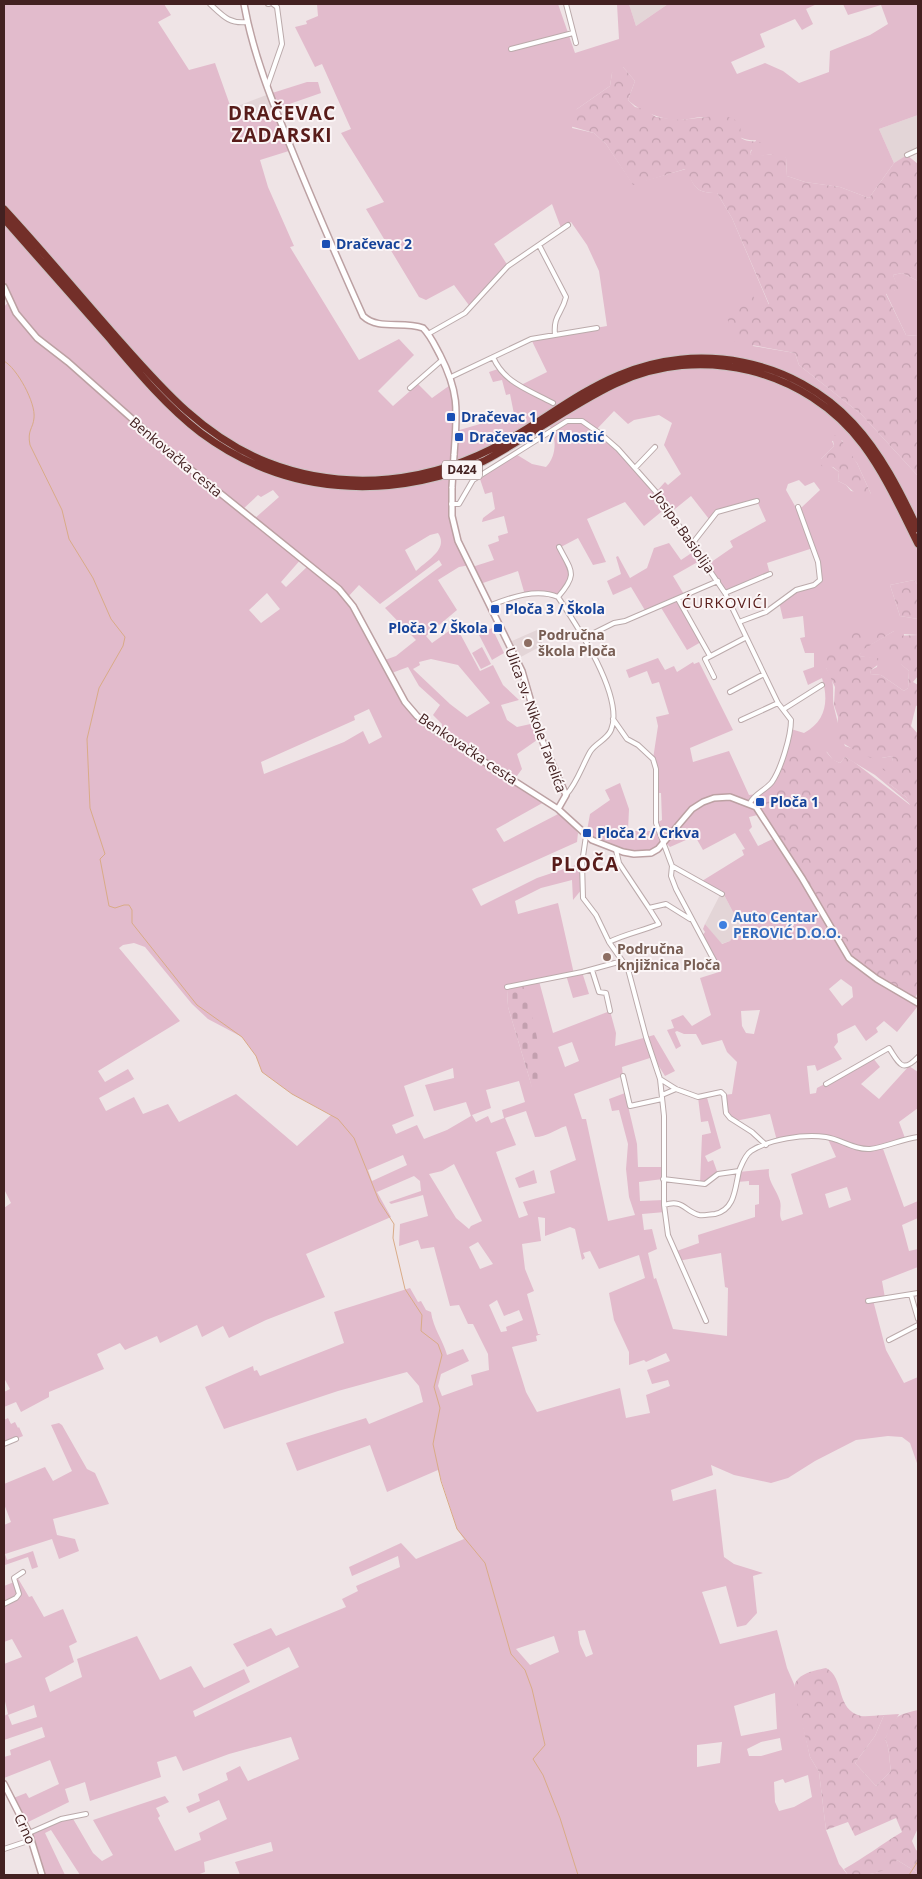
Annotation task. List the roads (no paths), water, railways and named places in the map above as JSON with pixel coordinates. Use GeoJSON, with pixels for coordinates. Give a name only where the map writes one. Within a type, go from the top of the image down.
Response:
{"type":"FeatureCollection","features":[{"type":"Feature","properties":{"kind":"highway","name":"D424"},"geometry":{"type":"LineString","coordinates":[[4,209],[147,371],[186,412],[224,441],[268,462],[318,476],[342,479],[392,479],[423,474],[459,464],[483,453],[576,397],[618,375],[667,360],[716,358],[753,364],[780,373],[810,388],[843,413],[866,438],[880,458],[918,528]]}},
{"type":"Feature","properties":{"kind":"highway","name":"D424"},"geometry":{"type":"LineString","coordinates":[[4,219],[142,376],[182,417],[220,446],[265,468],[288,476],[342,487],[390,486],[422,481],[461,470],[484,460],[616,383],[667,367],[718,365],[751,371],[778,379],[803,392],[836,416],[872,458],[918,544]]}},
{"type":"Feature","properties":{"kind":"main road"},"geometry":{"type":"LineString","coordinates":[[244,4],[247,22],[267,87],[326,235],[363,316],[370,323],[379,325],[414,324],[423,328],[428,334]]}},
{"type":"Feature","properties":{"kind":"main road","name":"Benkovačka cesta"},"geometry":{"type":"LineString","coordinates":[[4,287],[16,313],[37,338],[68,362],[174,456],[308,562],[339,590],[353,606],[405,702],[417,716],[433,729],[558,809],[586,836],[616,850],[634,854],[651,853],[692,809],[703,802],[714,798],[730,797],[750,804]]}},
{"type":"Feature","properties":{"kind":"main road","name":"Ulica sv. Nikole Tavelića"},"geometry":{"type":"LineString","coordinates":[[428,334],[451,377],[456,399],[452,516],[458,541],[522,671],[542,740],[566,795],[558,809]]}},
{"type":"Feature","properties":{"kind":"main road"},"geometry":{"type":"LineString","coordinates":[[750,804],[756,807],[765,819],[849,958],[877,979],[918,1002]]}},
{"type":"Feature","properties":{"kind":"main road","name":"Crno"},"geometry":{"type":"LineString","coordinates":[[4,1784],[29,1833],[42,1875]]}},
{"type":"Feature","properties":{"kind":"street"},"geometry":{"type":"LineString","coordinates":[[210,4],[229,21],[236,23],[247,22]]}},
{"type":"Feature","properties":{"kind":"street"},"geometry":{"type":"LineString","coordinates":[[267,87],[282,44],[277,7],[273,4]]}},
{"type":"Feature","properties":{"kind":"street"},"geometry":{"type":"LineString","coordinates":[[566,4],[576,43]]}},
{"type":"Feature","properties":{"kind":"street"},"geometry":{"type":"LineString","coordinates":[[510,49],[573,33]]}},
{"type":"Feature","properties":{"kind":"street"},"geometry":{"type":"LineString","coordinates":[[907,155],[918,150]]}},
{"type":"Feature","properties":{"kind":"street"},"geometry":{"type":"LineString","coordinates":[[428,334],[465,314],[508,266],[568,225]]}},
{"type":"Feature","properties":{"kind":"street"},"geometry":{"type":"LineString","coordinates":[[539,245],[566,297],[564,307],[557,313],[554,324],[555,335]]}},
{"type":"Feature","properties":{"kind":"street"},"geometry":{"type":"LineString","coordinates":[[451,377],[531,339],[596,328]]}},
{"type":"Feature","properties":{"kind":"street"},"geometry":{"type":"LineString","coordinates":[[493,357],[498,369],[507,379],[553,404]]}},
{"type":"Feature","properties":{"kind":"street"},"geometry":{"type":"LineString","coordinates":[[410,388],[442,360]]}},
{"type":"Feature","properties":{"kind":"street","name":"Josipa Basiolija"},"geometry":{"type":"LineString","coordinates":[[452,504],[459,504],[473,480],[567,421],[582,421],[608,440],[656,492],[718,581],[778,703],[784,708]]}},
{"type":"Feature","properties":{"kind":"street"},"geometry":{"type":"LineString","coordinates":[[635,468],[655,447]]}},
{"type":"Feature","properties":{"kind":"street"},"geometry":{"type":"LineString","coordinates":[[692,544],[717,512],[757,501]]}},
{"type":"Feature","properties":{"kind":"street"},"geometry":{"type":"LineString","coordinates":[[739,622],[766,612],[796,590],[814,585],[820,580],[818,562],[798,507]]}},
{"type":"Feature","properties":{"kind":"street"},"geometry":{"type":"LineString","coordinates":[[558,597],[571,582],[572,576],[571,569],[559,547]]}},
{"type":"Feature","properties":{"kind":"street"},"geometry":{"type":"LineString","coordinates":[[725,593],[770,574]]}},
{"type":"Feature","properties":{"kind":"street"},"geometry":{"type":"LineString","coordinates":[[584,638],[614,623],[625,621],[718,581]]}},
{"type":"Feature","properties":{"kind":"street"},"geometry":{"type":"LineString","coordinates":[[491,605],[525,595],[540,593],[558,597],[584,638],[604,678],[611,701],[612,719],[610,732],[603,741],[593,748],[572,788],[566,795]]}},
{"type":"Feature","properties":{"kind":"street"},"geometry":{"type":"LineString","coordinates":[[678,599],[710,656]]}},
{"type":"Feature","properties":{"kind":"street"},"geometry":{"type":"LineString","coordinates":[[714,677],[704,659],[745,638]]}},
{"type":"Feature","properties":{"kind":"street"},"geometry":{"type":"LineString","coordinates":[[730,692],[764,674]]}},
{"type":"Feature","properties":{"kind":"street"},"geometry":{"type":"LineString","coordinates":[[750,804],[753,797],[772,783],[776,776],[791,729],[791,720],[784,708],[822,685]]}},
{"type":"Feature","properties":{"kind":"street"},"geometry":{"type":"LineString","coordinates":[[740,720],[778,703]]}},
{"type":"Feature","properties":{"kind":"street"},"geometry":{"type":"LineString","coordinates":[[612,719],[628,739],[642,748],[652,759],[656,769],[656,823],[672,866],[671,876],[690,919],[717,966]]}},
{"type":"Feature","properties":{"kind":"street"},"geometry":{"type":"LineString","coordinates":[[586,836],[582,863],[583,898],[596,915],[608,942],[628,969],[660,1079],[664,1205],[668,1236],[706,1322]]}},
{"type":"Feature","properties":{"kind":"street"},"geometry":{"type":"LineString","coordinates":[[608,942],[623,935],[640,932],[659,924],[619,862],[616,850]]}},
{"type":"Feature","properties":{"kind":"street"},"geometry":{"type":"LineString","coordinates":[[672,866],[722,894]]}},
{"type":"Feature","properties":{"kind":"street"},"geometry":{"type":"LineString","coordinates":[[649,908],[666,904],[690,919]]}},
{"type":"Feature","properties":{"kind":"street"},"geometry":{"type":"LineString","coordinates":[[507,987],[592,970],[622,961]]}},
{"type":"Feature","properties":{"kind":"street"},"geometry":{"type":"LineString","coordinates":[[592,970],[599,992],[606,993],[610,1012]]}},
{"type":"Feature","properties":{"kind":"street"},"geometry":{"type":"LineString","coordinates":[[826,1084],[888,1048],[901,1064],[905,1066],[909,1066],[918,1057]]}},
{"type":"Feature","properties":{"kind":"street"},"geometry":{"type":"LineString","coordinates":[[623,1076],[630,1106],[662,1097],[676,1089]]}},
{"type":"Feature","properties":{"kind":"street"},"geometry":{"type":"LineString","coordinates":[[660,1079],[676,1089],[698,1096],[722,1092],[726,1113],[730,1118],[752,1132],[766,1145]]}},
{"type":"Feature","properties":{"kind":"street"},"geometry":{"type":"LineString","coordinates":[[664,1205],[678,1203],[698,1215],[724,1212],[730,1203],[739,1171],[747,1155],[777,1141],[807,1136],[827,1137],[870,1149],[918,1137]]}},
{"type":"Feature","properties":{"kind":"street"},"geometry":{"type":"LineString","coordinates":[[663,1179],[705,1184],[718,1174],[739,1171]]}},
{"type":"Feature","properties":{"kind":"street"},"geometry":{"type":"LineString","coordinates":[[868,1301],[918,1293]]}},
{"type":"Feature","properties":{"kind":"street"},"geometry":{"type":"LineString","coordinates":[[911,1295],[918,1319]]}},
{"type":"Feature","properties":{"kind":"street"},"geometry":{"type":"LineString","coordinates":[[889,1340],[918,1326]]}},
{"type":"Feature","properties":{"kind":"street"},"geometry":{"type":"LineString","coordinates":[[4,1444],[16,1439]]}},
{"type":"Feature","properties":{"kind":"street"},"geometry":{"type":"LineString","coordinates":[[4,1604],[16,1598],[19,1594],[14,1578],[22,1572]]}},
{"type":"Feature","properties":{"kind":"street"},"geometry":{"type":"LineString","coordinates":[[29,1833],[61,1819],[86,1814]]}},
{"type":"Feature","properties":{"kind":"street"},"geometry":{"type":"LineString","coordinates":[[4,1849],[31,1840]]}},
{"type":"Feature","properties":{"kind":"waterway"},"geometry":{"type":"LineString","coordinates":[[4,361],[20,378],[29,395],[34,412],[29,440],[30,445],[62,510],[69,539],[93,578],[111,619],[125,637],[123,646],[99,688],[87,739],[90,808],[105,854],[100,859],[109,906],[115,908],[129,905],[132,910],[132,923],[197,1005],[242,1037],[256,1056],[262,1072],[292,1094],[338,1119],[354,1138],[379,1201],[394,1224],[393,1238],[405,1289],[422,1315],[421,1331],[438,1344],[442,1355],[434,1387],[440,1408],[433,1444],[441,1481],[457,1529],[485,1563],[511,1654],[525,1670],[532,1689],[545,1745],[533,1759],[543,1775],[560,1818],[578,1875]]}},
{"type":"Feature","properties":{"kind":"waterway"},"geometry":{"type":"LineString","coordinates":[[909,1875],[918,1861]]}},
{"type":"Feature","properties":{"kind":"place","name":"Dračevac 2"},"geometry":{"type":"Point","coordinates":[326,244]}},
{"type":"Feature","properties":{"kind":"place","name":"Dračevac 1"},"geometry":{"type":"Point","coordinates":[451,417]}},
{"type":"Feature","properties":{"kind":"place","name":"Dračevac 1 / Mostić"},"geometry":{"type":"Point","coordinates":[459,437]}},
{"type":"Feature","properties":{"kind":"place","name":"Ploča 3 / Škola"},"geometry":{"type":"Point","coordinates":[495,609]}},
{"type":"Feature","properties":{"kind":"place","name":"Ploča 2 / Škola"},"geometry":{"type":"Point","coordinates":[498,628]}},
{"type":"Feature","properties":{"kind":"place","name":"Područna škola Ploča"},"geometry":{"type":"Point","coordinates":[528,643]}},
{"type":"Feature","properties":{"kind":"place","name":"Ploča 1"},"geometry":{"type":"Point","coordinates":[760,802]}},
{"type":"Feature","properties":{"kind":"place","name":"Ploča 2 / Crkva"},"geometry":{"type":"Point","coordinates":[587,833]}},
{"type":"Feature","properties":{"kind":"place","name":"Auto Centar PEROVIĆ D.O.O."},"geometry":{"type":"Point","coordinates":[723,925]}},
{"type":"Feature","properties":{"kind":"place","name":"Područna knjižnica Ploča"},"geometry":{"type":"Point","coordinates":[607,957]}},
{"type":"Feature","properties":{"kind":"district","name":"DRAČEVAC ZADARSKI"},"geometry":{"type":"Point","coordinates":[282,124]}},
{"type":"Feature","properties":{"kind":"district","name":"ĆURKOVIĆI"},"geometry":{"type":"Point","coordinates":[725,603]}},
{"type":"Feature","properties":{"kind":"district","name":"PLOČA"},"geometry":{"type":"Point","coordinates":[585,864]}}]}
